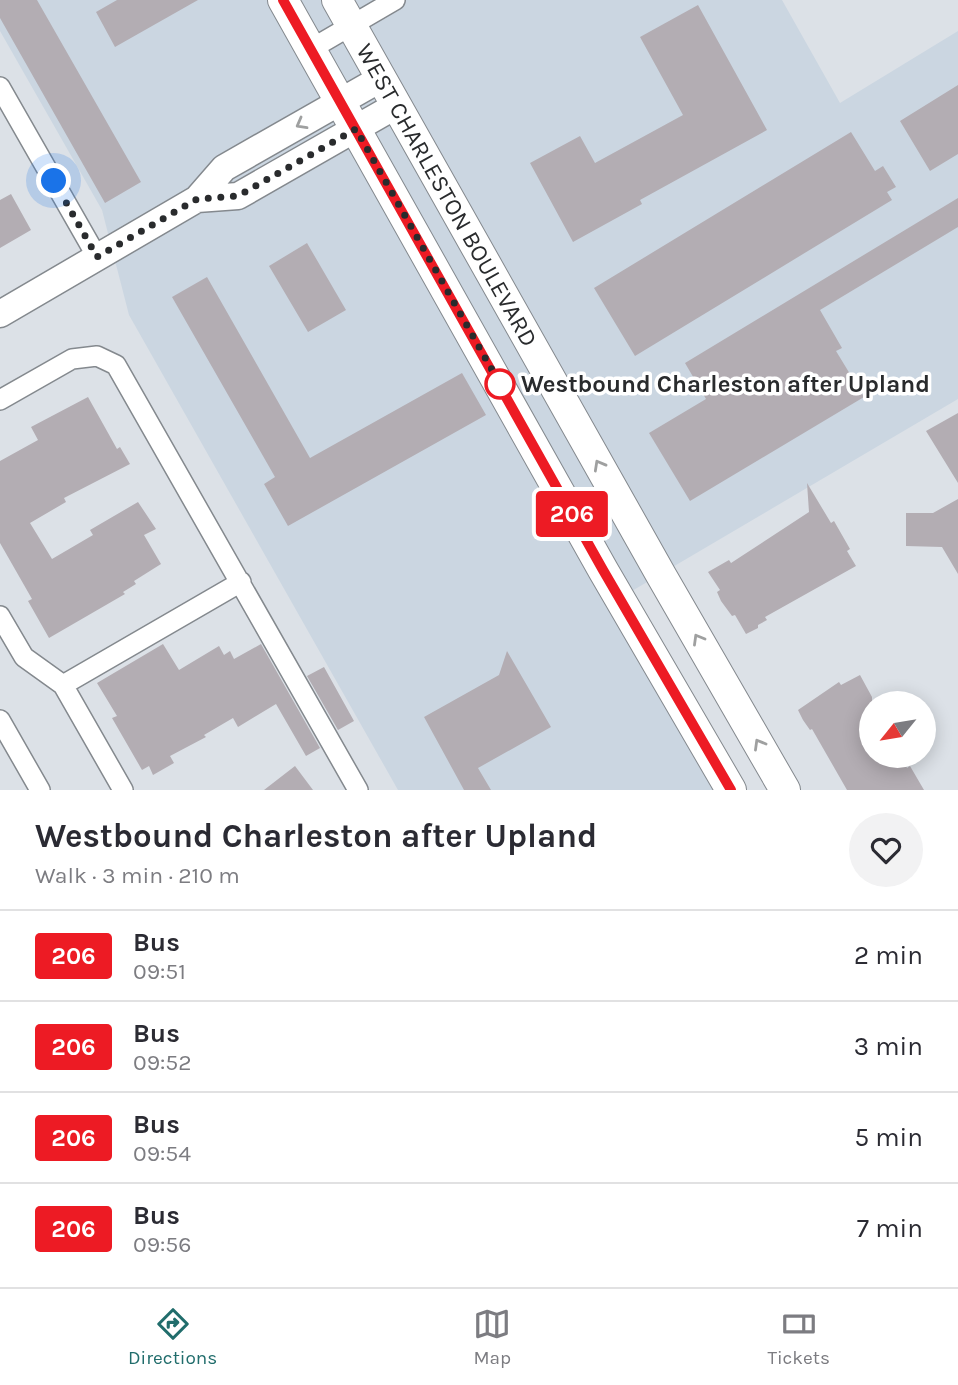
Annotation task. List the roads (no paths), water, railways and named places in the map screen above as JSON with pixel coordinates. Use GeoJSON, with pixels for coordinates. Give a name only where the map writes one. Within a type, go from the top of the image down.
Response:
{"type":"FeatureCollection","features":[{"type":"Feature","properties":{"kind":"main road","name":"WEST CHARLESTON BOULEVARD"},"geometry":{"type":"LineString","coordinates":[[283,0],[603,570],[731,790]]}},
{"type":"Feature","properties":{"kind":"main road","name":"WEST CHARLESTON BOULEVARD"},"geometry":{"type":"LineString","coordinates":[[345,13],[785,790]]}},
{"type":"Feature","properties":{"kind":"main road"},"geometry":{"type":"LineString","coordinates":[[603,570],[645,546]]}},
{"type":"Feature","properties":{"kind":"street"},"geometry":{"type":"LineString","coordinates":[[311,49],[345,13],[395,0]]}},
{"type":"Feature","properties":{"kind":"street"},"geometry":{"type":"LineString","coordinates":[[0,314],[197,199],[224,168],[382,78]]}},
{"type":"Feature","properties":{"kind":"street"},"geometry":{"type":"LineString","coordinates":[[0,86],[97,257]]}},
{"type":"Feature","properties":{"kind":"street"},"geometry":{"type":"LineString","coordinates":[[197,199],[238,196],[397,105]]}},
{"type":"Feature","properties":{"kind":"street"},"geometry":{"type":"LineString","coordinates":[[0,400],[72,359],[97,356],[116,365],[358,790]]}},
{"type":"Feature","properties":{"kind":"street"},"geometry":{"type":"LineString","coordinates":[[62,685],[241,582]]}},
{"type":"Feature","properties":{"kind":"street"},"geometry":{"type":"LineString","coordinates":[[0,616],[24,657],[62,685],[123,790]]}},
{"type":"Feature","properties":{"kind":"street"},"geometry":{"type":"LineString","coordinates":[[0,720],[40,790]]}},
{"type":"Feature","properties":{"kind":"place","name":"Westbound Charleston after Upland"},"geometry":{"type":"Point","coordinates":[500,384]}}]}
